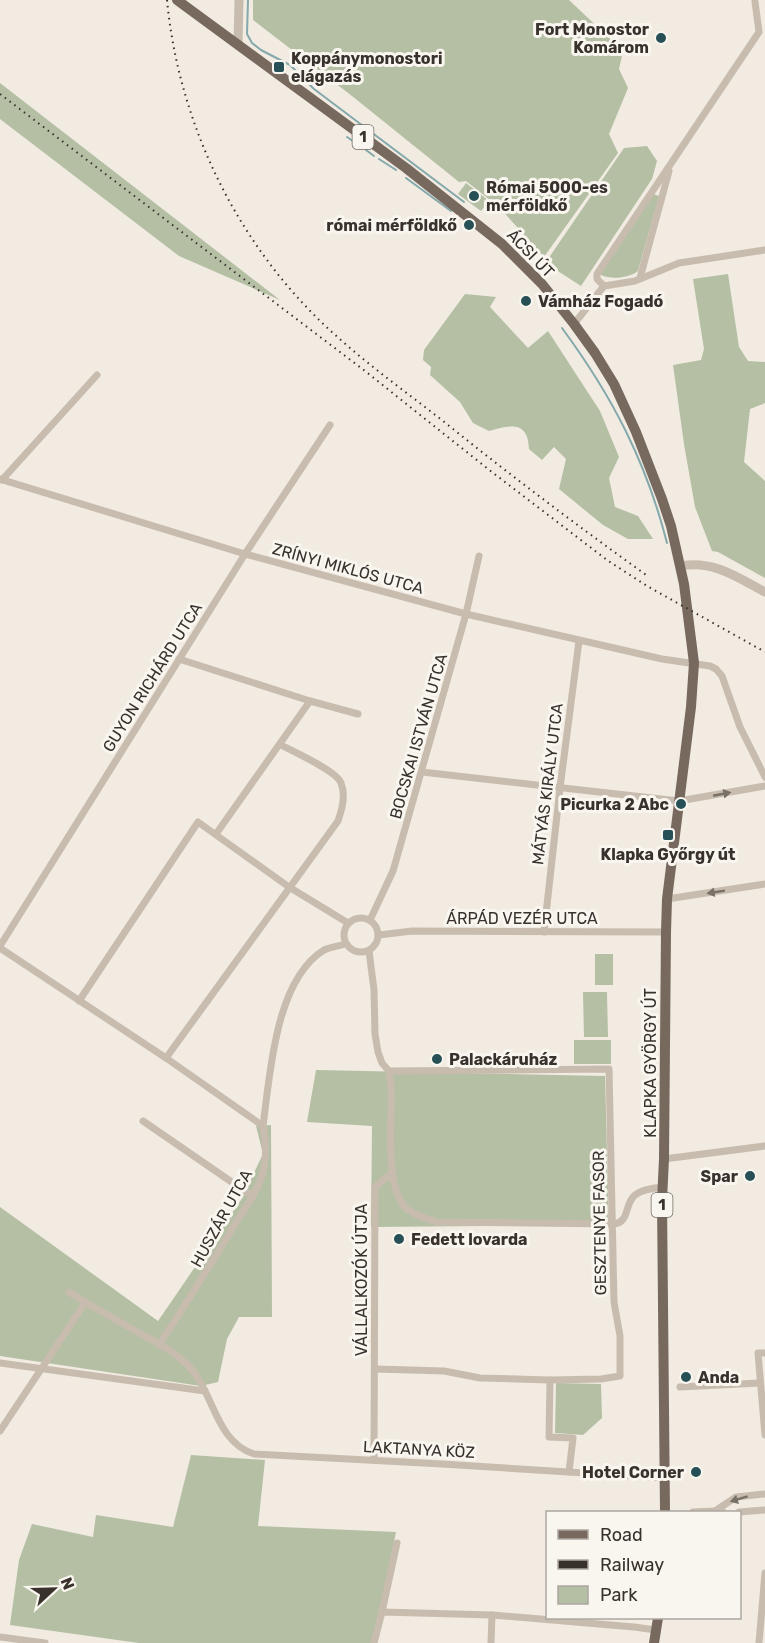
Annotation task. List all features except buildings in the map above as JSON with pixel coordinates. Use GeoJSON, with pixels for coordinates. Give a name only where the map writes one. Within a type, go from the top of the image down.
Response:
{"type":"FeatureCollection","features":[{"type":"Feature","properties":{"kind":"main road","name":"ÁCSI ÚT"},"geometry":{"type":"LineString","coordinates":[[177,0],[487,230],[538,281],[574,324],[595,353],[626,409],[663,498],[681,566],[688,615]]}},
{"type":"Feature","properties":{"kind":"main road","name":"KLAPKA GYÖRGY ÚT"},"geometry":{"type":"LineString","coordinates":[[665,1511],[663,1187],[666,932],[691,707],[694,663],[688,615]]}},
{"type":"Feature","properties":{"kind":"main road"},"geometry":{"type":"LineString","coordinates":[[654,1643],[658,1619]]}},
{"type":"Feature","properties":{"kind":"street"},"geometry":{"type":"LineString","coordinates":[[238,45],[239,0]]}},
{"type":"Feature","properties":{"kind":"street"},"geometry":{"type":"LineString","coordinates":[[604,286],[597,279],[597,274],[759,32],[755,2]]}},
{"type":"Feature","properties":{"kind":"street"},"geometry":{"type":"LineString","coordinates":[[640,278],[671,165]]}},
{"type":"Feature","properties":{"kind":"street"},"geometry":{"type":"LineString","coordinates":[[651,194],[657,192],[662,197]]}},
{"type":"Feature","properties":{"kind":"street"},"geometry":{"type":"LineString","coordinates":[[574,324],[604,286],[640,278],[680,263],[765,250]]}},
{"type":"Feature","properties":{"kind":"street"},"geometry":{"type":"LineString","coordinates":[[1,479],[97,375]]}},
{"type":"Feature","properties":{"kind":"street","name":"GUYON RICHÁRD UTCA"},"geometry":{"type":"LineString","coordinates":[[0,947],[245,554],[330,425]]}},
{"type":"Feature","properties":{"kind":"street","name":"ZRÍNYI MIKLÓS UTCA"},"geometry":{"type":"LineString","coordinates":[[1,479],[245,554],[466,614],[579,641],[716,669],[722,676],[740,727],[765,777]]}},
{"type":"Feature","properties":{"kind":"street","name":"BOCSKAI ISTVÁN UTCA"},"geometry":{"type":"LineString","coordinates":[[370,920],[393,871],[466,614],[479,556]]}},
{"type":"Feature","properties":{"kind":"street"},"geometry":{"type":"LineString","coordinates":[[681,566],[703,564],[724,570],[765,592]]}},
{"type":"Feature","properties":{"kind":"street","name":"MÁTYÁS KIRÁLY UTCA"},"geometry":{"type":"LineString","coordinates":[[544,932],[579,641]]}},
{"type":"Feature","properties":{"kind":"street"},"geometry":{"type":"LineString","coordinates":[[179,659],[358,714]]}},
{"type":"Feature","properties":{"kind":"street"},"geometry":{"type":"LineString","coordinates":[[216,834],[310,701]]}},
{"type":"Feature","properties":{"kind":"street"},"geometry":{"type":"LineString","coordinates":[[166,1058],[338,821],[344,804],[343,788],[337,776],[281,745]]}},
{"type":"Feature","properties":{"kind":"street"},"geometry":{"type":"LineString","coordinates":[[422,772],[679,801],[765,786]]}},
{"type":"Feature","properties":{"kind":"street"},"geometry":{"type":"LineString","coordinates":[[79,1001],[198,822],[289,887],[348,923]]}},
{"type":"Feature","properties":{"kind":"street"},"geometry":{"type":"LineString","coordinates":[[668,899],[765,884]]}},
{"type":"Feature","properties":{"kind":"street"},"geometry":{"type":"LineString","coordinates":[[359,917],[370,920],[378,929],[378,942],[369,951],[352,950],[346,944],[344,933],[348,923],[359,917]]}},
{"type":"Feature","properties":{"kind":"street","name":"ÁRPÁD VEZÉR UTCA"},"geometry":{"type":"LineString","coordinates":[[379,935],[412,931],[666,932]]}},
{"type":"Feature","properties":{"kind":"street","name":"HUSZÁR UTCA"},"geometry":{"type":"LineString","coordinates":[[159,1345],[211,1265],[252,1196],[262,1174],[265,1160],[263,1126],[275,1038],[285,1005],[298,980],[315,958],[326,949],[346,944]]}},
{"type":"Feature","properties":{"kind":"street"},"geometry":{"type":"LineString","coordinates":[[0,947],[263,1126]]}},
{"type":"Feature","properties":{"kind":"street"},"geometry":{"type":"LineString","coordinates":[[369,951],[374,990],[375,1034],[382,1063],[389,1071],[394,1187],[406,1208],[419,1216],[437,1222],[614,1224],[624,1219],[629,1203],[635,1195],[641,1191],[663,1187]]}},
{"type":"Feature","properties":{"kind":"street","name":"GESZTENYE FASOR"},"geometry":{"type":"LineString","coordinates":[[389,1071],[609,1069],[614,1302],[620,1336],[620,1376]]}},
{"type":"Feature","properties":{"kind":"street"},"geometry":{"type":"LineString","coordinates":[[143,1121],[252,1196]]}},
{"type":"Feature","properties":{"kind":"street"},"geometry":{"type":"LineString","coordinates":[[664,1159],[765,1146]]}},
{"type":"Feature","properties":{"kind":"street","name":"VÁLLALKOZÓK ÚTJA"},"geometry":{"type":"LineString","coordinates":[[374,1460],[375,1187],[392,1173]]}},
{"type":"Feature","properties":{"kind":"street","name":"LAKTANYA KÖZ"},"geometry":{"type":"LineString","coordinates":[[69,1292],[159,1345],[187,1365],[204,1391],[215,1416],[227,1433],[247,1452],[665,1478]]}},
{"type":"Feature","properties":{"kind":"street"},"geometry":{"type":"LineString","coordinates":[[0,1431],[23,1400],[85,1303]]}},
{"type":"Feature","properties":{"kind":"street"},"geometry":{"type":"LineString","coordinates":[[762,1353],[760,1383],[765,1435]]}},
{"type":"Feature","properties":{"kind":"street"},"geometry":{"type":"LineString","coordinates":[[0,1363],[204,1391]]}},
{"type":"Feature","properties":{"kind":"street","name":"VÁLLALKOZÓK ÚTJA"},"geometry":{"type":"LineString","coordinates":[[375,1369],[444,1371],[480,1378],[550,1380],[620,1376]]}},
{"type":"Feature","properties":{"kind":"street"},"geometry":{"type":"LineString","coordinates":[[550,1380],[549,1437],[573,1438],[569,1472]]}},
{"type":"Feature","properties":{"kind":"street"},"geometry":{"type":"LineString","coordinates":[[680,1387],[760,1383]]}},
{"type":"Feature","properties":{"kind":"street"},"geometry":{"type":"LineString","coordinates":[[715,1511],[736,1497],[765,1494]]}},
{"type":"Feature","properties":{"kind":"street"},"geometry":{"type":"LineString","coordinates":[[741,1512],[765,1510]]}},
{"type":"Feature","properties":{"kind":"street"},"geometry":{"type":"LineString","coordinates":[[374,1643],[397,1543]]}},
{"type":"Feature","properties":{"kind":"street"},"geometry":{"type":"LineString","coordinates":[[759,1643],[765,1573]]}},
{"type":"Feature","properties":{"kind":"street"},"geometry":{"type":"LineString","coordinates":[[382,1612],[492,1615],[656,1630]]}},
{"type":"Feature","properties":{"kind":"street"},"geometry":{"type":"LineString","coordinates":[[491,1643],[492,1615]]}},
{"type":"Feature","properties":{"kind":"street"},"geometry":{"type":"LineString","coordinates":[[0,1637],[45,1643]]}},
{"type":"Feature","properties":{"kind":"green space"},"geometry":{"type":"Polygon","coordinates":[[[253,0],[569,0],[623,51],[619,69],[628,88],[609,134],[618,153],[544,257],[500,208],[466,181],[459,182],[253,20],[253,0]]]}},
{"type":"Feature","properties":{"kind":"green space"},"geometry":{"type":"Polygon","coordinates":[[[0,83],[280,300],[179,256],[0,119],[0,83]]]}},
{"type":"Feature","properties":{"kind":"green space"},"geometry":{"type":"Polygon","coordinates":[[[647,146],[657,161],[652,179],[581,286],[547,264],[548,259],[624,148],[647,146]]]}},
{"type":"Feature","properties":{"kind":"green space"},"geometry":{"type":"Polygon","coordinates":[[[466,183],[489,201],[481,211],[458,194],[466,183]]]}},
{"type":"Feature","properties":{"kind":"green space"},"geometry":{"type":"Polygon","coordinates":[[[653,194],[659,196],[638,271],[620,277],[601,275],[601,272],[653,194]]]}},
{"type":"Feature","properties":{"kind":"green space"},"geometry":{"type":"Polygon","coordinates":[[[728,274],[739,347],[748,361],[765,362],[765,403],[750,409],[744,462],[765,481],[765,578],[718,552],[712,551],[695,507],[673,365],[701,360],[704,349],[693,279],[728,274]]]}},
{"type":"Feature","properties":{"kind":"green space"},"geometry":{"type":"Polygon","coordinates":[[[465,294],[496,297],[490,307],[528,348],[548,331],[600,411],[619,457],[609,478],[615,507],[638,516],[653,539],[628,539],[603,525],[559,489],[566,459],[554,447],[542,460],[529,449],[528,440],[521,429],[511,426],[489,431],[473,423],[460,402],[430,375],[431,367],[423,360],[424,350],[465,294]]]}},
{"type":"Feature","properties":{"kind":"green space"},"geometry":{"type":"Polygon","coordinates":[[[595,954],[613,954],[613,985],[595,985],[595,954]]]}},
{"type":"Feature","properties":{"kind":"green space"},"geometry":{"type":"Polygon","coordinates":[[[583,992],[607,992],[608,1037],[584,1037],[583,992]]]}},
{"type":"Feature","properties":{"kind":"green space"},"geometry":{"type":"Polygon","coordinates":[[[574,1040],[611,1040],[611,1064],[574,1064],[574,1040]]]}},
{"type":"Feature","properties":{"kind":"green space"},"geometry":{"type":"Polygon","coordinates":[[[316,1070],[605,1076],[609,1225],[371,1227],[372,1126],[307,1122],[316,1070]]]}},
{"type":"Feature","properties":{"kind":"green space"},"geometry":{"type":"Polygon","coordinates":[[[271,1125],[272,1317],[239,1317],[227,1339],[218,1382],[201,1386],[0,1356],[0,1207],[158,1321],[241,1200],[263,1154],[256,1126],[271,1125]]]}},
{"type":"Feature","properties":{"kind":"green space"},"geometry":{"type":"Polygon","coordinates":[[[556,1383],[601,1384],[602,1418],[583,1435],[555,1433],[556,1383]]]}},
{"type":"Feature","properties":{"kind":"green space"},"geometry":{"type":"Polygon","coordinates":[[[191,1455],[265,1460],[258,1526],[396,1532],[371,1643],[139,1643],[10,1625],[19,1560],[32,1524],[93,1537],[96,1515],[173,1527],[191,1455]]]}},
{"type":"Feature","properties":{"kind":"waterway"},"geometry":{"type":"LineString","coordinates":[[248,0],[247,34],[252,43],[290,65],[314,89],[464,202]]}},
{"type":"Feature","properties":{"kind":"waterway"},"geometry":{"type":"LineString","coordinates":[[347,137],[360,146]]}},
{"type":"Feature","properties":{"kind":"waterway"},"geometry":{"type":"LineString","coordinates":[[366,150],[374,156]]}},
{"type":"Feature","properties":{"kind":"waterway"},"geometry":{"type":"LineString","coordinates":[[379,159],[396,170]]}},
{"type":"Feature","properties":{"kind":"waterway"},"geometry":{"type":"LineString","coordinates":[[406,178],[451,211]]}},
{"type":"Feature","properties":{"kind":"waterway"},"geometry":{"type":"LineString","coordinates":[[562,328],[597,379],[625,430],[649,484],[667,543]]}},
{"type":"Feature","properties":{"kind":"railway"},"geometry":{"type":"LineString","coordinates":[[167,0],[174,47],[185,93],[200,138],[219,182],[242,224],[269,263],[299,299],[333,333],[373,367],[649,577]]}},
{"type":"Feature","properties":{"kind":"railway"},"geometry":{"type":"LineString","coordinates":[[0,94],[365,371],[607,560],[647,586],[765,652]]}},
{"type":"Feature","properties":{"kind":"place","name":"Fort Monostor Komárom"},"geometry":{"type":"Point","coordinates":[661,38]}},
{"type":"Feature","properties":{"kind":"place","name":"Koppánymonostori elágazás"},"geometry":{"type":"Point","coordinates":[279,67]}},
{"type":"Feature","properties":{"kind":"place","name":"Római 5000-es mérföldkő"},"geometry":{"type":"Point","coordinates":[474,196]}},
{"type":"Feature","properties":{"kind":"place","name":"római mérföldkő"},"geometry":{"type":"Point","coordinates":[469,225]}},
{"type":"Feature","properties":{"kind":"place","name":"Vámház Fogadó"},"geometry":{"type":"Point","coordinates":[526,301]}},
{"type":"Feature","properties":{"kind":"place","name":"Picurka 2 Abc"},"geometry":{"type":"Point","coordinates":[681,804]}},
{"type":"Feature","properties":{"kind":"place","name":"Klapka Győrgy út"},"geometry":{"type":"Point","coordinates":[668,835]}},
{"type":"Feature","properties":{"kind":"place","name":"Palackáruház"},"geometry":{"type":"Point","coordinates":[437,1059]}},
{"type":"Feature","properties":{"kind":"place","name":"Spar"},"geometry":{"type":"Point","coordinates":[750,1176]}},
{"type":"Feature","properties":{"kind":"place","name":"Fedett lovarda"},"geometry":{"type":"Point","coordinates":[399,1239]}},
{"type":"Feature","properties":{"kind":"place","name":"Anda"},"geometry":{"type":"Point","coordinates":[686,1377]}},
{"type":"Feature","properties":{"kind":"place","name":"Hotel Corner"},"geometry":{"type":"Point","coordinates":[696,1472]}}]}
